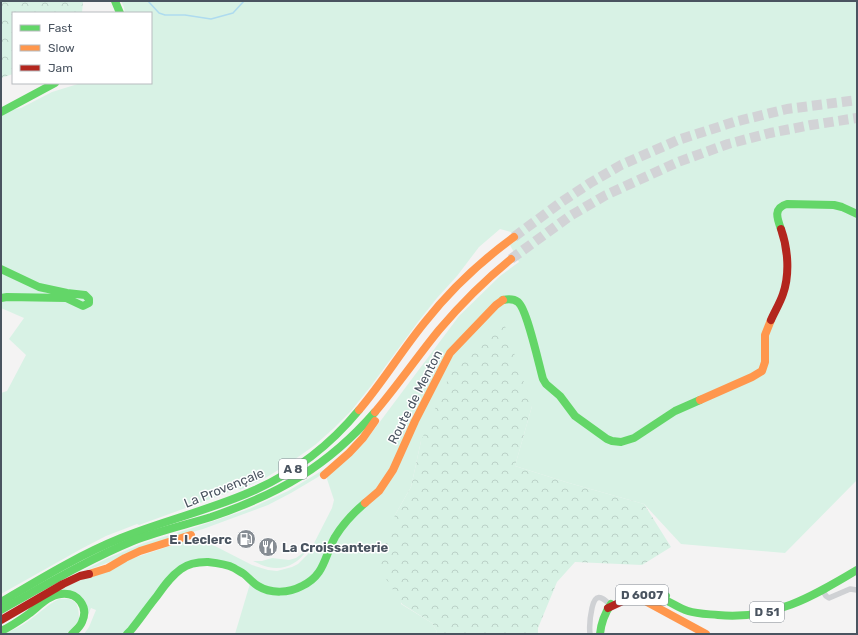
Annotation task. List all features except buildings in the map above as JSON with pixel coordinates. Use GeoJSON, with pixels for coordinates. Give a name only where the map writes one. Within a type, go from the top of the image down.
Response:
{"type":"FeatureCollection","features":[{"type":"Feature","properties":{"kind":"main road"},"geometry":{"type":"LineString","coordinates":[[115,1],[120,12]]}},
{"type":"Feature","properties":{"kind":"main road"},"geometry":{"type":"LineString","coordinates":[[1,112],[53,84]]}},
{"type":"Feature","properties":{"kind":"main road","name":"Route de Menton"},"geometry":{"type":"LineString","coordinates":[[127,634],[172,576],[188,565],[198,562],[207,562],[232,568],[244,574],[258,586],[267,590],[278,592],[301,587],[311,581],[326,562],[334,539],[341,528],[354,512],[378,491],[393,470],[415,421],[450,352],[502,300],[512,299],[521,304],[530,330],[543,379],[546,384],[560,396],[575,416],[607,439],[621,442],[634,438],[693,402],[748,379],[763,369],[765,363],[764,344],[767,328],[785,289],[787,276],[785,244],[777,216],[778,209],[787,204],[834,205],[842,206],[857,214]]}},
{"type":"Feature","properties":{"kind":"main road","name":"La Provençale"},"geometry":{"type":"LineString","coordinates":[[1,602],[64,566],[103,546],[144,530],[238,498],[273,481],[296,467],[330,441],[361,408],[390,372],[425,322],[457,286],[486,259],[514,237]]}},
{"type":"Feature","properties":{"kind":"main road","name":"La Provençale"},"geometry":{"type":"LineString","coordinates":[[1,610],[75,568],[103,554],[135,541],[241,506],[294,481],[323,462],[352,438],[374,414],[454,312],[479,286],[511,259]]}},
{"type":"Feature","properties":{"kind":"main road"},"geometry":{"type":"LineString","coordinates":[[1,269],[39,287],[85,295],[89,299],[89,303],[83,306],[66,298],[1,298]]}},
{"type":"Feature","properties":{"kind":"main road"},"geometry":{"type":"LineString","coordinates":[[324,475],[349,453],[363,438],[388,403],[410,368]]}},
{"type":"Feature","properties":{"kind":"main road"},"geometry":{"type":"LineString","coordinates":[[1,620],[74,578],[114,566],[132,554],[191,535]]}},
{"type":"Feature","properties":{"kind":"main road","name":"D 51"},"geometry":{"type":"LineString","coordinates":[[652,600],[660,598],[688,611],[705,614],[740,616],[772,612],[804,601],[857,570]]}},
{"type":"Feature","properties":{"kind":"main road"},"geometry":{"type":"LineString","coordinates":[[1,630],[17,622],[50,598],[59,594],[64,594],[72,595],[79,600],[85,614],[80,628],[72,634]]}},
{"type":"Feature","properties":{"kind":"main road","name":"D 6007"},"geometry":{"type":"LineString","coordinates":[[600,634],[602,619],[615,601],[626,597],[640,595],[652,600],[674,616],[706,634]]}},
{"type":"Feature","properties":{"kind":"main road","name":"D 6007"},"geometry":{"type":"LineString","coordinates":[[610,607],[625,600],[652,600]]}},
{"type":"Feature","properties":{"kind":"street"},"geometry":{"type":"LineString","coordinates":[[823,591],[829,598],[850,589],[857,590]]}},
{"type":"Feature","properties":{"kind":"street"},"geometry":{"type":"LineString","coordinates":[[590,634],[590,619],[595,599],[598,597],[602,598],[610,607]]}},
{"type":"Feature","properties":{"kind":"green space"},"geometry":{"type":"Polygon","coordinates":[[[1,1],[83,1],[82,12],[12,12],[12,74],[1,78],[1,1]]]}},
{"type":"Feature","properties":{"kind":"green space"},"geometry":{"type":"Polygon","coordinates":[[[121,1],[857,1],[857,480],[785,553],[681,544],[644,504],[515,466],[532,406],[421,441],[411,487],[395,515],[401,604],[432,623],[437,632],[436,634],[235,634],[252,577],[230,564],[186,564],[131,626],[122,634],[84,634],[89,627],[96,610],[91,608],[88,615],[88,609],[58,590],[128,560],[185,541],[196,540],[209,543],[252,565],[268,570],[277,571],[298,564],[309,553],[332,508],[334,500],[327,476],[364,443],[459,316],[500,276],[519,262],[510,245],[518,239],[511,232],[500,229],[479,247],[457,276],[437,298],[351,411],[315,445],[267,477],[240,490],[239,488],[106,536],[1,594],[1,393],[7,391],[26,355],[9,339],[24,318],[1,308],[1,112],[21,108],[52,92],[78,84],[152,84],[152,12],[125,12],[121,1]]]}},
{"type":"Feature","properties":{"kind":"green space"},"geometry":{"type":"Polygon","coordinates":[[[492,326],[505,326],[532,406],[515,466],[644,504],[671,547],[642,565],[575,562],[557,582],[538,628],[538,634],[436,634],[437,632],[432,623],[402,604],[378,566],[395,515],[411,487],[421,441],[451,372],[492,326]]]}},
{"type":"Feature","properties":{"kind":"green space"},"geometry":{"type":"Polygon","coordinates":[[[338,461],[318,477],[268,505],[77,574],[108,558],[144,543],[249,509],[288,491],[338,461]]]}},
{"type":"Feature","properties":{"kind":"green space"},"geometry":{"type":"Polygon","coordinates":[[[307,550],[300,559],[285,567],[268,567],[253,561],[262,561],[272,558],[289,560],[296,558],[307,550]]]}},
{"type":"Feature","properties":{"kind":"green space"},"geometry":{"type":"Polygon","coordinates":[[[59,599],[70,599],[76,603],[77,606],[79,620],[69,632],[65,634],[2,634],[24,624],[51,603],[59,599]]]}},
{"type":"Feature","properties":{"kind":"waterway"},"geometry":{"type":"LineString","coordinates":[[148,1],[159,13],[165,15],[185,15],[211,19],[233,13],[244,1]]}},
{"type":"Feature","properties":{"kind":"tunnel"},"geometry":{"type":"LineString","coordinates":[[514,237],[590,183],[621,165],[678,140],[734,122],[787,109],[857,100]]}},
{"type":"Feature","properties":{"kind":"tunnel"},"geometry":{"type":"LineString","coordinates":[[511,259],[570,216],[606,195],[678,162],[728,144],[770,133],[857,118]]}},
{"type":"Feature","properties":{"kind":"traffic: fast"},"geometry":{"type":"LineString","coordinates":[[115,1],[120,12]]}},
{"type":"Feature","properties":{"kind":"traffic: fast"},"geometry":{"type":"LineString","coordinates":[[1,112],[53,84]]}},
{"type":"Feature","properties":{"kind":"traffic: fast"},"geometry":{"type":"LineString","coordinates":[[781,229],[777,214],[780,208],[787,204],[834,205],[857,214]]}},
{"type":"Feature","properties":{"kind":"traffic: fast"},"geometry":{"type":"LineString","coordinates":[[1,269],[39,287],[85,295],[89,299],[89,303],[83,306],[66,298],[1,298]]}},
{"type":"Feature","properties":{"kind":"traffic: fast"},"geometry":{"type":"LineString","coordinates":[[503,300],[515,300],[521,307],[529,326],[543,379],[546,384],[560,396],[575,416],[607,439],[621,442],[634,438],[675,411],[700,400]]}},
{"type":"Feature","properties":{"kind":"traffic: fast"},"geometry":{"type":"LineString","coordinates":[[1,602],[60,568],[105,545],[238,497],[270,483],[312,456],[337,434],[359,410]]}},
{"type":"Feature","properties":{"kind":"traffic: fast"},"geometry":{"type":"LineString","coordinates":[[1,610],[116,548],[152,534],[211,517],[236,508],[280,488],[301,476],[339,448],[375,412]]}},
{"type":"Feature","properties":{"kind":"traffic: fast"},"geometry":{"type":"LineString","coordinates":[[127,634],[171,578],[184,567],[193,563],[207,562],[231,567],[244,574],[263,589],[280,592],[291,590],[310,582],[320,571],[331,544],[338,532],[348,519],[365,503]]}},
{"type":"Feature","properties":{"kind":"traffic: fast"},"geometry":{"type":"LineString","coordinates":[[625,600],[637,598],[655,602],[660,598],[684,610],[695,613],[738,616],[757,614],[774,610],[808,597],[857,570]]}},
{"type":"Feature","properties":{"kind":"traffic: fast"},"geometry":{"type":"LineString","coordinates":[[640,595],[657,593],[666,596]]}},
{"type":"Feature","properties":{"kind":"traffic: fast"},"geometry":{"type":"LineString","coordinates":[[1,631],[30,613],[52,596],[67,594],[77,598],[83,606],[84,611],[81,624],[72,634]]}},
{"type":"Feature","properties":{"kind":"traffic: fast"},"geometry":{"type":"LineString","coordinates":[[600,634],[601,626],[611,604]]}},
{"type":"Feature","properties":{"kind":"traffic: slow"},"geometry":{"type":"LineString","coordinates":[[359,410],[445,298],[478,266],[514,237]]}},
{"type":"Feature","properties":{"kind":"traffic: slow"},"geometry":{"type":"LineString","coordinates":[[375,412],[447,320],[483,284],[511,259]]}},
{"type":"Feature","properties":{"kind":"traffic: slow"},"geometry":{"type":"LineString","coordinates":[[365,503],[379,491],[393,470],[415,421],[450,353],[496,305],[503,300]]}},
{"type":"Feature","properties":{"kind":"traffic: slow"},"geometry":{"type":"LineString","coordinates":[[700,400],[762,371],[765,362],[765,335],[771,320]]}},
{"type":"Feature","properties":{"kind":"traffic: slow"},"geometry":{"type":"LineString","coordinates":[[324,475],[349,453],[363,438],[375,421]]}},
{"type":"Feature","properties":{"kind":"traffic: slow"},"geometry":{"type":"LineString","coordinates":[[89,574],[108,568],[140,551],[191,535]]}},
{"type":"Feature","properties":{"kind":"traffic: slow"},"geometry":{"type":"LineString","coordinates":[[647,602],[706,634]]}},
{"type":"Feature","properties":{"kind":"traffic: jam"},"geometry":{"type":"LineString","coordinates":[[771,320],[782,297],[787,278],[787,253],[781,229]]}},
{"type":"Feature","properties":{"kind":"traffic: jam"},"geometry":{"type":"LineString","coordinates":[[1,620],[63,584],[80,576],[89,574]]}},
{"type":"Feature","properties":{"kind":"traffic: jam"},"geometry":{"type":"LineString","coordinates":[[608,608],[625,600],[631,600]]}},
{"type":"Feature","properties":{"kind":"place","name":"E. Leclerc"},"geometry":{"type":"Point","coordinates":[246,539]}},
{"type":"Feature","properties":{"kind":"place","name":"La Croissanterie"},"geometry":{"type":"Point","coordinates":[268,547]}}]}
